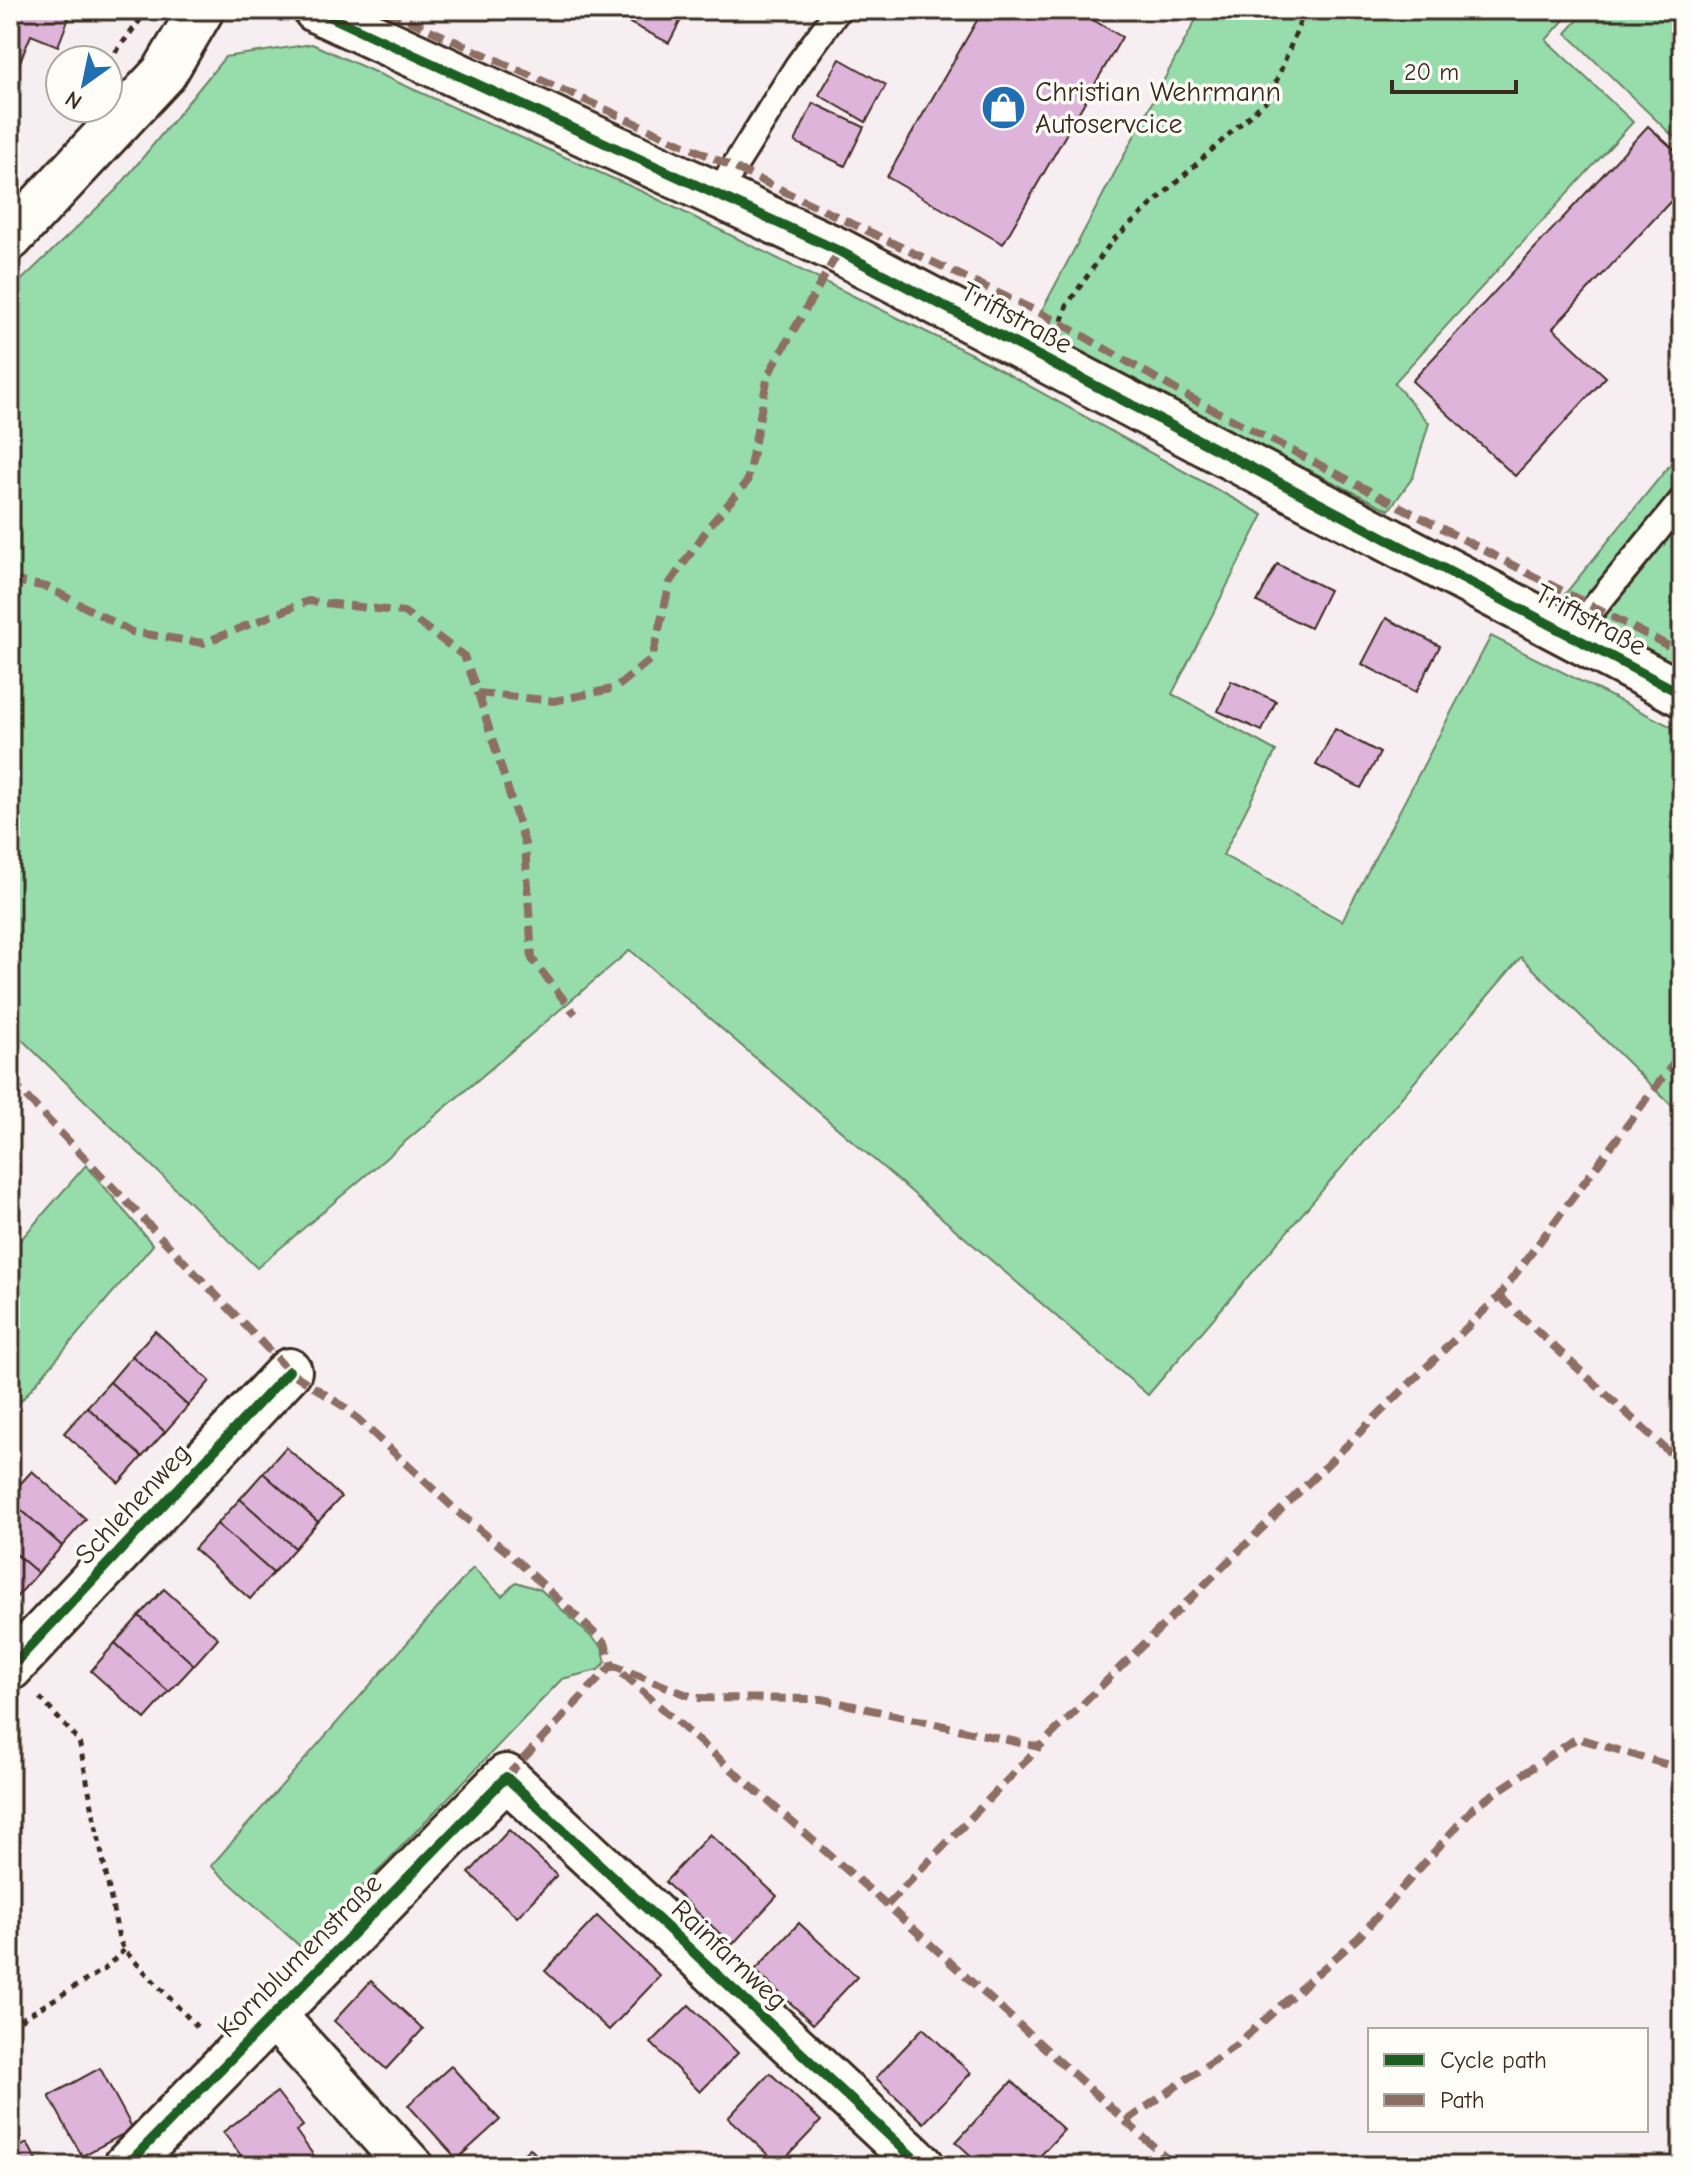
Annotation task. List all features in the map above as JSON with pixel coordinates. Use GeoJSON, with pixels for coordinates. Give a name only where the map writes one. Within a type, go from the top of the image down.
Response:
{"type":"FeatureCollection","features":[{"type":"Feature","properties":{"kind":"street"},"geometry":{"type":"LineString","coordinates":[[10,238],[164,73],[201,10]]}},
{"type":"Feature","properties":{"kind":"street","name":"Triftstraße"},"geometry":{"type":"LineString","coordinates":[[316,10],[839,251],[1682,694]]}},
{"type":"Feature","properties":{"kind":"street","name":"Schlehenweg"},"geometry":{"type":"LineString","coordinates":[[11,1667],[289,1371]]}},
{"type":"Feature","properties":{"kind":"street","name":"Kornblumenstraße"},"geometry":{"type":"LineString","coordinates":[[126,2166],[506,1777]]}},
{"type":"Feature","properties":{"kind":"street","name":"Rainfarnweg"},"geometry":{"type":"LineString","coordinates":[[506,1777],[922,2166]]}},
{"type":"Feature","properties":{"kind":"street"},"geometry":{"type":"LineString","coordinates":[[273,2015],[410,2166]]}},
{"type":"Feature","properties":{"kind":"lane"},"geometry":{"type":"LineString","coordinates":[[717,194],[798,65],[838,10]]}},
{"type":"Feature","properties":{"kind":"lane"},"geometry":{"type":"LineString","coordinates":[[1571,636],[1682,500]]}},
{"type":"Feature","properties":{"kind":"path"},"geometry":{"type":"LineString","coordinates":[[122,44],[148,10]]}},
{"type":"Feature","properties":{"kind":"path"},"geometry":{"type":"LineString","coordinates":[[1048,360],[1067,305],[1112,241],[1270,97],[1305,10]]}},
{"type":"Feature","properties":{"kind":"path"},"geometry":{"type":"LineString","coordinates":[[11,1667],[79,1741],[119,1939],[124,1950],[229,2060]]}},
{"type":"Feature","properties":{"kind":"path"},"geometry":{"type":"LineString","coordinates":[[10,2026],[103,1970],[124,1950]]}},
{"type":"Feature","properties":{"kind":"green space"},"geometry":{"type":"Polygon","coordinates":[[[1201,10],[1573,10],[1546,40],[1633,122],[1394,383],[1429,423],[1413,477],[1389,510],[1084,358],[1041,312],[1201,10]]]}},
{"type":"Feature","properties":{"kind":"green space"},"geometry":{"type":"Polygon","coordinates":[[[1587,10],[1682,10],[1682,145],[1566,33],[1587,10]]]}},
{"type":"Feature","properties":{"kind":"green space"},"geometry":{"type":"Polygon","coordinates":[[[312,44],[643,192],[977,357],[1263,515],[1172,694],[1276,751],[1223,855],[1342,921],[1491,636],[1682,732],[1682,1116],[1521,957],[1148,1395],[630,950],[257,1268],[10,1028],[10,291],[117,189],[225,57],[312,44]]]}},
{"type":"Feature","properties":{"kind":"green space"},"geometry":{"type":"Polygon","coordinates":[[[1682,450],[1682,670],[1557,604],[1682,450]]]}},
{"type":"Feature","properties":{"kind":"green space"},"geometry":{"type":"Polygon","coordinates":[[[86,1165],[153,1245],[10,1414],[10,1252],[86,1165]]]}},
{"type":"Feature","properties":{"kind":"green space"},"geometry":{"type":"Polygon","coordinates":[[[473,1568],[502,1596],[516,1582],[541,1590],[602,1647],[606,1662],[598,1670],[562,1679],[303,1949],[211,1866],[473,1568]]]}},
{"type":"Feature","properties":{"kind":"building"},"geometry":{"type":"Polygon","coordinates":[[[10,10],[72,10],[59,44],[31,35],[11,83],[10,10]]]}},
{"type":"Feature","properties":{"kind":"building"},"geometry":{"type":"Polygon","coordinates":[[[604,10],[686,10],[669,43],[604,10]]]}},
{"type":"Feature","properties":{"kind":"building","name":"Christian Wehrmann Autoservcice"},"geometry":{"type":"Polygon","coordinates":[[[983,10],[1076,10],[1122,37],[1003,244],[887,177],[983,10]]]}},
{"type":"Feature","properties":{"kind":"building"},"geometry":{"type":"Polygon","coordinates":[[[840,59],[886,85],[866,122],[819,95],[840,59]]]}},
{"type":"Feature","properties":{"kind":"building"},"geometry":{"type":"Polygon","coordinates":[[[813,103],[864,127],[845,166],[795,142],[813,103]]]}},
{"type":"Feature","properties":{"kind":"building"},"geometry":{"type":"Polygon","coordinates":[[[1648,126],[1682,157],[1682,189],[1553,328],[1606,377],[1515,476],[1412,381],[1648,126]]]}},
{"type":"Feature","properties":{"kind":"building"},"geometry":{"type":"Polygon","coordinates":[[[1277,564],[1329,590],[1310,628],[1257,602],[1277,564]]]}},
{"type":"Feature","properties":{"kind":"building"},"geometry":{"type":"Polygon","coordinates":[[[1386,618],[1440,646],[1416,692],[1362,664],[1386,618]]]}},
{"type":"Feature","properties":{"kind":"building"},"geometry":{"type":"Polygon","coordinates":[[[1231,681],[1276,701],[1262,731],[1218,711],[1231,681]]]}},
{"type":"Feature","properties":{"kind":"building"},"geometry":{"type":"Polygon","coordinates":[[[1335,729],[1380,753],[1361,788],[1316,765],[1335,729]]]}},
{"type":"Feature","properties":{"kind":"building"},"geometry":{"type":"Polygon","coordinates":[[[155,1331],[210,1381],[188,1406],[132,1356],[155,1331]]]}},
{"type":"Feature","properties":{"kind":"building"},"geometry":{"type":"Polygon","coordinates":[[[132,1356],[188,1406],[165,1432],[110,1382],[132,1356]]]}},
{"type":"Feature","properties":{"kind":"building"},"geometry":{"type":"Polygon","coordinates":[[[110,1382],[165,1432],[142,1457],[87,1407],[110,1382]]]}},
{"type":"Feature","properties":{"kind":"building"},"geometry":{"type":"Polygon","coordinates":[[[87,1407],[142,1457],[119,1483],[64,1433],[87,1407]]]}},
{"type":"Feature","properties":{"kind":"building"},"geometry":{"type":"Polygon","coordinates":[[[286,1447],[341,1497],[318,1522],[263,1473],[286,1447]]]}},
{"type":"Feature","properties":{"kind":"building"},"geometry":{"type":"Polygon","coordinates":[[[32,1471],[86,1519],[62,1546],[10,1500],[10,1495],[32,1471]]]}},
{"type":"Feature","properties":{"kind":"building"},"geometry":{"type":"Polygon","coordinates":[[[263,1473],[318,1522],[295,1548],[240,1499],[263,1473]]]}},
{"type":"Feature","properties":{"kind":"building"},"geometry":{"type":"Polygon","coordinates":[[[240,1499],[295,1548],[273,1573],[217,1524],[240,1499]]]}},
{"type":"Feature","properties":{"kind":"building"},"geometry":{"type":"Polygon","coordinates":[[[10,1500],[62,1546],[38,1573],[10,1549],[10,1500]]]}},
{"type":"Feature","properties":{"kind":"building"},"geometry":{"type":"Polygon","coordinates":[[[217,1524],[273,1573],[250,1599],[194,1549],[217,1524]]]}},
{"type":"Feature","properties":{"kind":"building"},"geometry":{"type":"Polygon","coordinates":[[[10,1549],[38,1573],[13,1601],[10,1598],[10,1549]]]}},
{"type":"Feature","properties":{"kind":"building"},"geometry":{"type":"Polygon","coordinates":[[[164,1589],[218,1638],[194,1665],[139,1616],[164,1589]]]}},
{"type":"Feature","properties":{"kind":"building"},"geometry":{"type":"Polygon","coordinates":[[[139,1616],[194,1665],[169,1692],[115,1643],[139,1616]]]}},
{"type":"Feature","properties":{"kind":"building"},"geometry":{"type":"Polygon","coordinates":[[[115,1643],[169,1692],[145,1719],[91,1671],[115,1643]]]}},
{"type":"Feature","properties":{"kind":"building"},"geometry":{"type":"Polygon","coordinates":[[[509,1830],[557,1875],[517,1917],[469,1873],[509,1830]]]}},
{"type":"Feature","properties":{"kind":"building"},"geometry":{"type":"Polygon","coordinates":[[[710,1834],[777,1896],[732,1945],[665,1882],[710,1834]]]}},
{"type":"Feature","properties":{"kind":"building"},"geometry":{"type":"Polygon","coordinates":[[[597,1916],[660,1976],[609,2030],[545,1971],[597,1916]]]}},
{"type":"Feature","properties":{"kind":"building"},"geometry":{"type":"Polygon","coordinates":[[[799,1923],[857,1977],[813,2024],[755,1970],[799,1923]]]}},
{"type":"Feature","properties":{"kind":"building"},"geometry":{"type":"Polygon","coordinates":[[[371,1981],[423,2029],[386,2069],[334,2021],[371,1981]]]}},
{"type":"Feature","properties":{"kind":"building"},"geometry":{"type":"Polygon","coordinates":[[[689,2005],[738,2053],[700,2092],[651,2043],[689,2005]]]}},
{"type":"Feature","properties":{"kind":"building"},"geometry":{"type":"Polygon","coordinates":[[[923,2028],[971,2073],[924,2123],[876,2078],[923,2028]]]}},
{"type":"Feature","properties":{"kind":"building"},"geometry":{"type":"Polygon","coordinates":[[[451,2066],[500,2120],[457,2159],[408,2105],[451,2066]]]}},
{"type":"Feature","properties":{"kind":"building"},"geometry":{"type":"Polygon","coordinates":[[[100,2068],[133,2129],[82,2156],[49,2096],[100,2068]]]}},
{"type":"Feature","properties":{"kind":"building"},"geometry":{"type":"Polygon","coordinates":[[[770,2073],[821,2121],[779,2165],[728,2118],[770,2073]]]}},
{"type":"Feature","properties":{"kind":"building"},"geometry":{"type":"Polygon","coordinates":[[[1012,2081],[1064,2130],[1031,2166],[982,2166],[956,2142],[1012,2081]]]}},
{"type":"Feature","properties":{"kind":"building"},"geometry":{"type":"Polygon","coordinates":[[[277,2092],[303,2126],[296,2131],[317,2160],[309,2166],[249,2166],[223,2132],[277,2092]]]}},
{"type":"Feature","properties":{"kind":"building"},"geometry":{"type":"Polygon","coordinates":[[[27,2143],[40,2166],[10,2166],[10,2153],[27,2143]]]}},
{"type":"Feature","properties":{"kind":"building"},"geometry":{"type":"Polygon","coordinates":[[[530,2148],[546,2166],[510,2166],[530,2148]]]}},
{"type":"Feature","properties":{"kind":"marked path"},"geometry":{"type":"LineString","coordinates":[[386,10],[733,167],[1061,323],[1183,394],[1682,653]]}},
{"type":"Feature","properties":{"kind":"marked path"},"geometry":{"type":"LineString","coordinates":[[10,580],[47,587],[132,632],[203,643],[308,601],[404,612],[464,656],[478,693],[554,701],[616,688],[652,658],[670,583],[711,524],[747,482],[768,375],[839,251]]}},
{"type":"Feature","properties":{"kind":"marked path"},"geometry":{"type":"LineString","coordinates":[[478,693],[525,844],[532,959],[575,1014]]}},
{"type":"Feature","properties":{"kind":"marked path"},"geometry":{"type":"LineString","coordinates":[[10,1080],[289,1371],[346,1408],[458,1512],[512,1556],[605,1643],[612,1665],[695,1698],[822,1699],[1039,1747],[1499,1296],[1682,1052]]}},
{"type":"Feature","properties":{"kind":"marked path"},"geometry":{"type":"LineString","coordinates":[[1499,1296],[1682,1464]]}},
{"type":"Feature","properties":{"kind":"marked path"},"geometry":{"type":"LineString","coordinates":[[506,1777],[612,1665],[887,1905],[1175,2166]]}},
{"type":"Feature","properties":{"kind":"marked path"},"geometry":{"type":"LineString","coordinates":[[1126,2121],[1236,2045],[1359,1937],[1474,1807],[1577,1738],[1682,1769]]}},
{"type":"Feature","properties":{"kind":"marked path"},"geometry":{"type":"LineString","coordinates":[[887,1905],[1039,1747]]}},
{"type":"Feature","properties":{"kind":"cycle path"},"geometry":{"type":"LineString","coordinates":[[316,10],[839,251],[1682,694]]}},
{"type":"Feature","properties":{"kind":"cycle path"},"geometry":{"type":"LineString","coordinates":[[10,1668],[289,1371]]}},
{"type":"Feature","properties":{"kind":"cycle path"},"geometry":{"type":"LineString","coordinates":[[126,2166],[506,1777],[922,2166]]}},
{"type":"Feature","properties":{"kind":"place","name":"Christian Wehrmann Autoservcice"},"geometry":{"type":"Point","coordinates":[1004,107]}}]}
